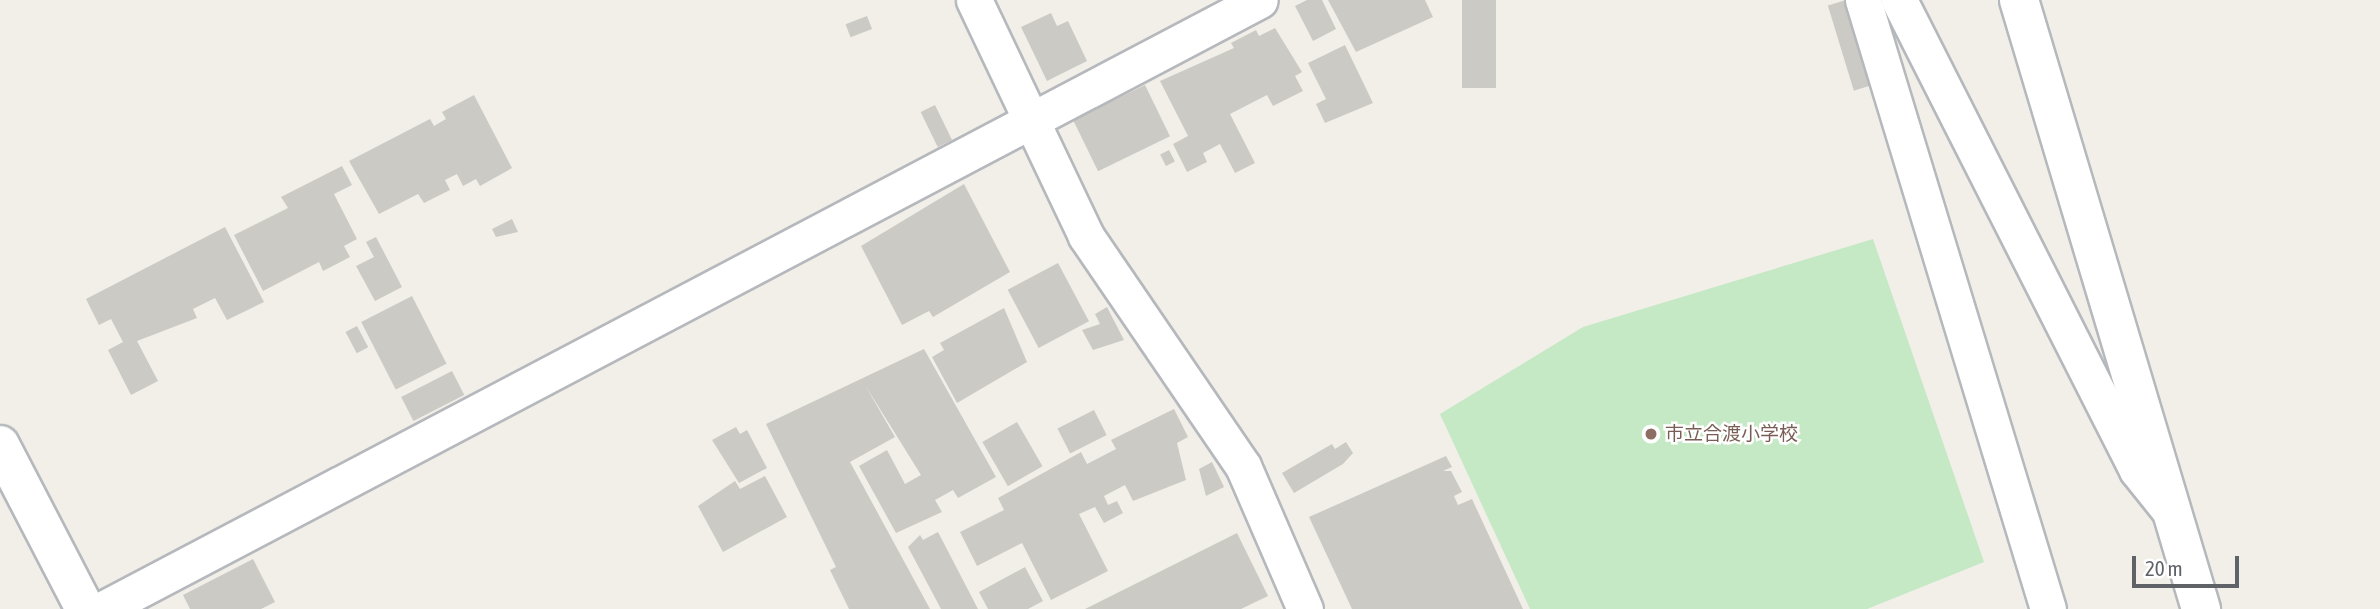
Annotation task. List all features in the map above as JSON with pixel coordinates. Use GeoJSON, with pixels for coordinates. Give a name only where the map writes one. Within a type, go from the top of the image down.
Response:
{"type":"FeatureCollection","features":[{"type":"Feature","properties":{"kind":"street"},"geometry":{"type":"LineString","coordinates":[[974,0],[1086,236],[1243,466],[1305,609]]}},
{"type":"Feature","properties":{"kind":"street"},"geometry":{"type":"LineString","coordinates":[[103,609],[1260,0]]}},
{"type":"Feature","properties":{"kind":"street"},"geometry":{"type":"LineString","coordinates":[[1863,0],[2048,609]]}},
{"type":"Feature","properties":{"kind":"street"},"geometry":{"type":"LineString","coordinates":[[1899,0],[2137,470],[2178,521]]}},
{"type":"Feature","properties":{"kind":"street"},"geometry":{"type":"LineString","coordinates":[[2019,0],[2178,521],[2201,609]]}},
{"type":"Feature","properties":{"kind":"street"},"geometry":{"type":"LineString","coordinates":[[0,445],[85,609]]}},
{"type":"Feature","properties":{"kind":"green space","name":"市立合渡小学校"},"geometry":{"type":"Polygon","coordinates":[[[1873,239],[1984,562],[1867,609],[1530,609],[1440,414],[1583,327],[1873,239]]]}},
{"type":"Feature","properties":{"kind":"building"},"geometry":{"type":"Polygon","coordinates":[[[1307,0],[1322,0],[1336,29],[1313,41],[1295,6],[1307,0]]]}},
{"type":"Feature","properties":{"kind":"building"},"geometry":{"type":"Polygon","coordinates":[[[1328,0],[1425,0],[1433,17],[1356,52],[1328,0]]]}},
{"type":"Feature","properties":{"kind":"building"},"geometry":{"type":"Polygon","coordinates":[[[1462,0],[1496,0],[1496,88],[1462,88],[1462,0]]]}},
{"type":"Feature","properties":{"kind":"building"},"geometry":{"type":"Polygon","coordinates":[[[1846,0],[1872,85],[1854,91],[1828,6],[1846,0]]]}},
{"type":"Feature","properties":{"kind":"building"},"geometry":{"type":"Polygon","coordinates":[[[1051,13],[1057,26],[1068,21],[1087,61],[1047,81],[1021,27],[1051,13]]]}},
{"type":"Feature","properties":{"kind":"building"},"geometry":{"type":"Polygon","coordinates":[[[867,16],[872,29],[851,37],[846,24],[867,16]]]}},
{"type":"Feature","properties":{"kind":"building"},"geometry":{"type":"Polygon","coordinates":[[[1275,28],[1302,72],[1295,76],[1303,91],[1273,106],[1267,95],[1230,114],[1255,163],[1235,173],[1220,144],[1203,153],[1207,162],[1187,172],[1173,144],[1188,136],[1160,81],[1234,48],[1231,43],[1256,30],[1259,36],[1275,28]]]}},
{"type":"Feature","properties":{"kind":"building"},"geometry":{"type":"Polygon","coordinates":[[[1345,45],[1373,103],[1325,123],[1316,104],[1326,99],[1308,63],[1345,45]]]}},
{"type":"Feature","properties":{"kind":"building"},"geometry":{"type":"Polygon","coordinates":[[[1145,85],[1170,136],[1098,171],[1073,120],[1145,85]]]}},
{"type":"Feature","properties":{"kind":"building"},"geometry":{"type":"Polygon","coordinates":[[[474,95],[512,168],[480,186],[476,179],[463,186],[457,174],[445,180],[450,190],[424,203],[418,194],[379,214],[349,161],[430,119],[434,126],[446,119],[442,112],[474,95]]]}},
{"type":"Feature","properties":{"kind":"building"},"geometry":{"type":"Polygon","coordinates":[[[935,105],[952,140],[938,147],[921,112],[935,105]]]}},
{"type":"Feature","properties":{"kind":"building"},"geometry":{"type":"Polygon","coordinates":[[[1169,150],[1175,162],[1166,166],[1160,155],[1169,150]]]}},
{"type":"Feature","properties":{"kind":"building"},"geometry":{"type":"Polygon","coordinates":[[[342,166],[352,185],[334,194],[357,239],[344,246],[350,257],[323,271],[319,262],[263,291],[234,235],[288,208],[281,197],[342,166]]]}},
{"type":"Feature","properties":{"kind":"building"},"geometry":{"type":"Polygon","coordinates":[[[964,184],[1010,272],[933,317],[929,311],[902,325],[861,246],[964,184]]]}},
{"type":"Feature","properties":{"kind":"building"},"geometry":{"type":"Polygon","coordinates":[[[512,219],[518,232],[496,237],[492,229],[512,219]]]}},
{"type":"Feature","properties":{"kind":"building"},"geometry":{"type":"Polygon","coordinates":[[[225,227],[264,302],[227,320],[215,298],[193,309],[197,318],[137,341],[158,381],[131,395],[108,350],[123,342],[111,319],[99,325],[86,299],[225,227]]]}},
{"type":"Feature","properties":{"kind":"building"},"geometry":{"type":"Polygon","coordinates":[[[376,237],[402,287],[375,301],[356,266],[374,257],[366,242],[376,237]]]}},
{"type":"Feature","properties":{"kind":"building"},"geometry":{"type":"Polygon","coordinates":[[[1058,263],[1089,321],[1039,348],[1008,290],[1058,263]]]}},
{"type":"Feature","properties":{"kind":"building"},"geometry":{"type":"Polygon","coordinates":[[[412,296],[447,364],[396,390],[361,322],[412,296]]]}},
{"type":"Feature","properties":{"kind":"building"},"geometry":{"type":"Polygon","coordinates":[[[1107,307],[1124,340],[1093,350],[1082,330],[1100,324],[1095,314],[1107,307]]]}},
{"type":"Feature","properties":{"kind":"building"},"geometry":{"type":"Polygon","coordinates":[[[1004,308],[1027,362],[957,403],[932,357],[944,350],[940,343],[1004,308]]]}},
{"type":"Feature","properties":{"kind":"building"},"geometry":{"type":"Polygon","coordinates":[[[357,326],[368,347],[357,353],[346,332],[357,326]]]}},
{"type":"Feature","properties":{"kind":"building"},"geometry":{"type":"Polygon","coordinates":[[[924,349],[996,477],[958,498],[953,490],[935,500],[942,512],[896,533],[859,466],[887,450],[905,484],[921,475],[865,385],[895,437],[850,462],[930,609],[849,609],[830,570],[836,567],[766,424],[924,349]]]}},
{"type":"Feature","properties":{"kind":"building"},"geometry":{"type":"Polygon","coordinates":[[[452,371],[464,395],[413,421],[401,397],[452,371]]]}},
{"type":"Feature","properties":{"kind":"building"},"geometry":{"type":"Polygon","coordinates":[[[1174,409],[1188,437],[1177,443],[1186,480],[1133,501],[1125,485],[1104,496],[1108,505],[1117,501],[1123,513],[1104,523],[1095,507],[1079,514],[1108,571],[1051,600],[1022,543],[977,566],[960,532],[1004,510],[998,498],[1081,452],[1087,464],[1116,449],[1111,440],[1174,409]]]}},
{"type":"Feature","properties":{"kind":"building"},"geometry":{"type":"Polygon","coordinates":[[[1094,410],[1107,435],[1070,454],[1057,429],[1094,410]]]}},
{"type":"Feature","properties":{"kind":"building"},"geometry":{"type":"Polygon","coordinates":[[[1017,422],[1042,466],[1008,486],[982,442],[1017,422]]]}},
{"type":"Feature","properties":{"kind":"building"},"geometry":{"type":"Polygon","coordinates":[[[736,427],[740,434],[747,430],[767,468],[739,483],[712,440],[736,427]]]}},
{"type":"Feature","properties":{"kind":"building"},"geometry":{"type":"Polygon","coordinates":[[[1346,442],[1353,453],[1343,464],[1294,493],[1282,473],[1332,444],[1335,449],[1346,442]]]}},
{"type":"Feature","properties":{"kind":"building"},"geometry":{"type":"Polygon","coordinates":[[[1446,456],[1452,467],[1443,471],[1451,471],[1462,492],[1454,496],[1458,505],[1472,499],[1523,609],[1352,609],[1309,517],[1446,456]]]}},
{"type":"Feature","properties":{"kind":"building"},"geometry":{"type":"Polygon","coordinates":[[[1212,462],[1224,487],[1206,496],[1199,469],[1212,462]]]}},
{"type":"Feature","properties":{"kind":"building"},"geometry":{"type":"Polygon","coordinates":[[[765,476],[787,517],[723,552],[698,506],[735,481],[740,489],[765,476]]]}},
{"type":"Feature","properties":{"kind":"building"},"geometry":{"type":"Polygon","coordinates":[[[938,532],[978,609],[941,609],[908,547],[920,535],[923,540],[938,532]]]}},
{"type":"Feature","properties":{"kind":"building"},"geometry":{"type":"Polygon","coordinates":[[[1237,533],[1268,596],[1241,609],[1085,609],[1237,533]]]}},
{"type":"Feature","properties":{"kind":"building"},"geometry":{"type":"Polygon","coordinates":[[[253,559],[275,602],[261,609],[190,609],[183,595],[253,559]]]}},
{"type":"Feature","properties":{"kind":"building"},"geometry":{"type":"Polygon","coordinates":[[[1025,567],[1043,601],[1028,609],[988,609],[979,592],[1025,567]]]}},
{"type":"Feature","properties":{"kind":"place","name":"市立合渡小学校"},"geometry":{"type":"Point","coordinates":[1651,434]}}]}
